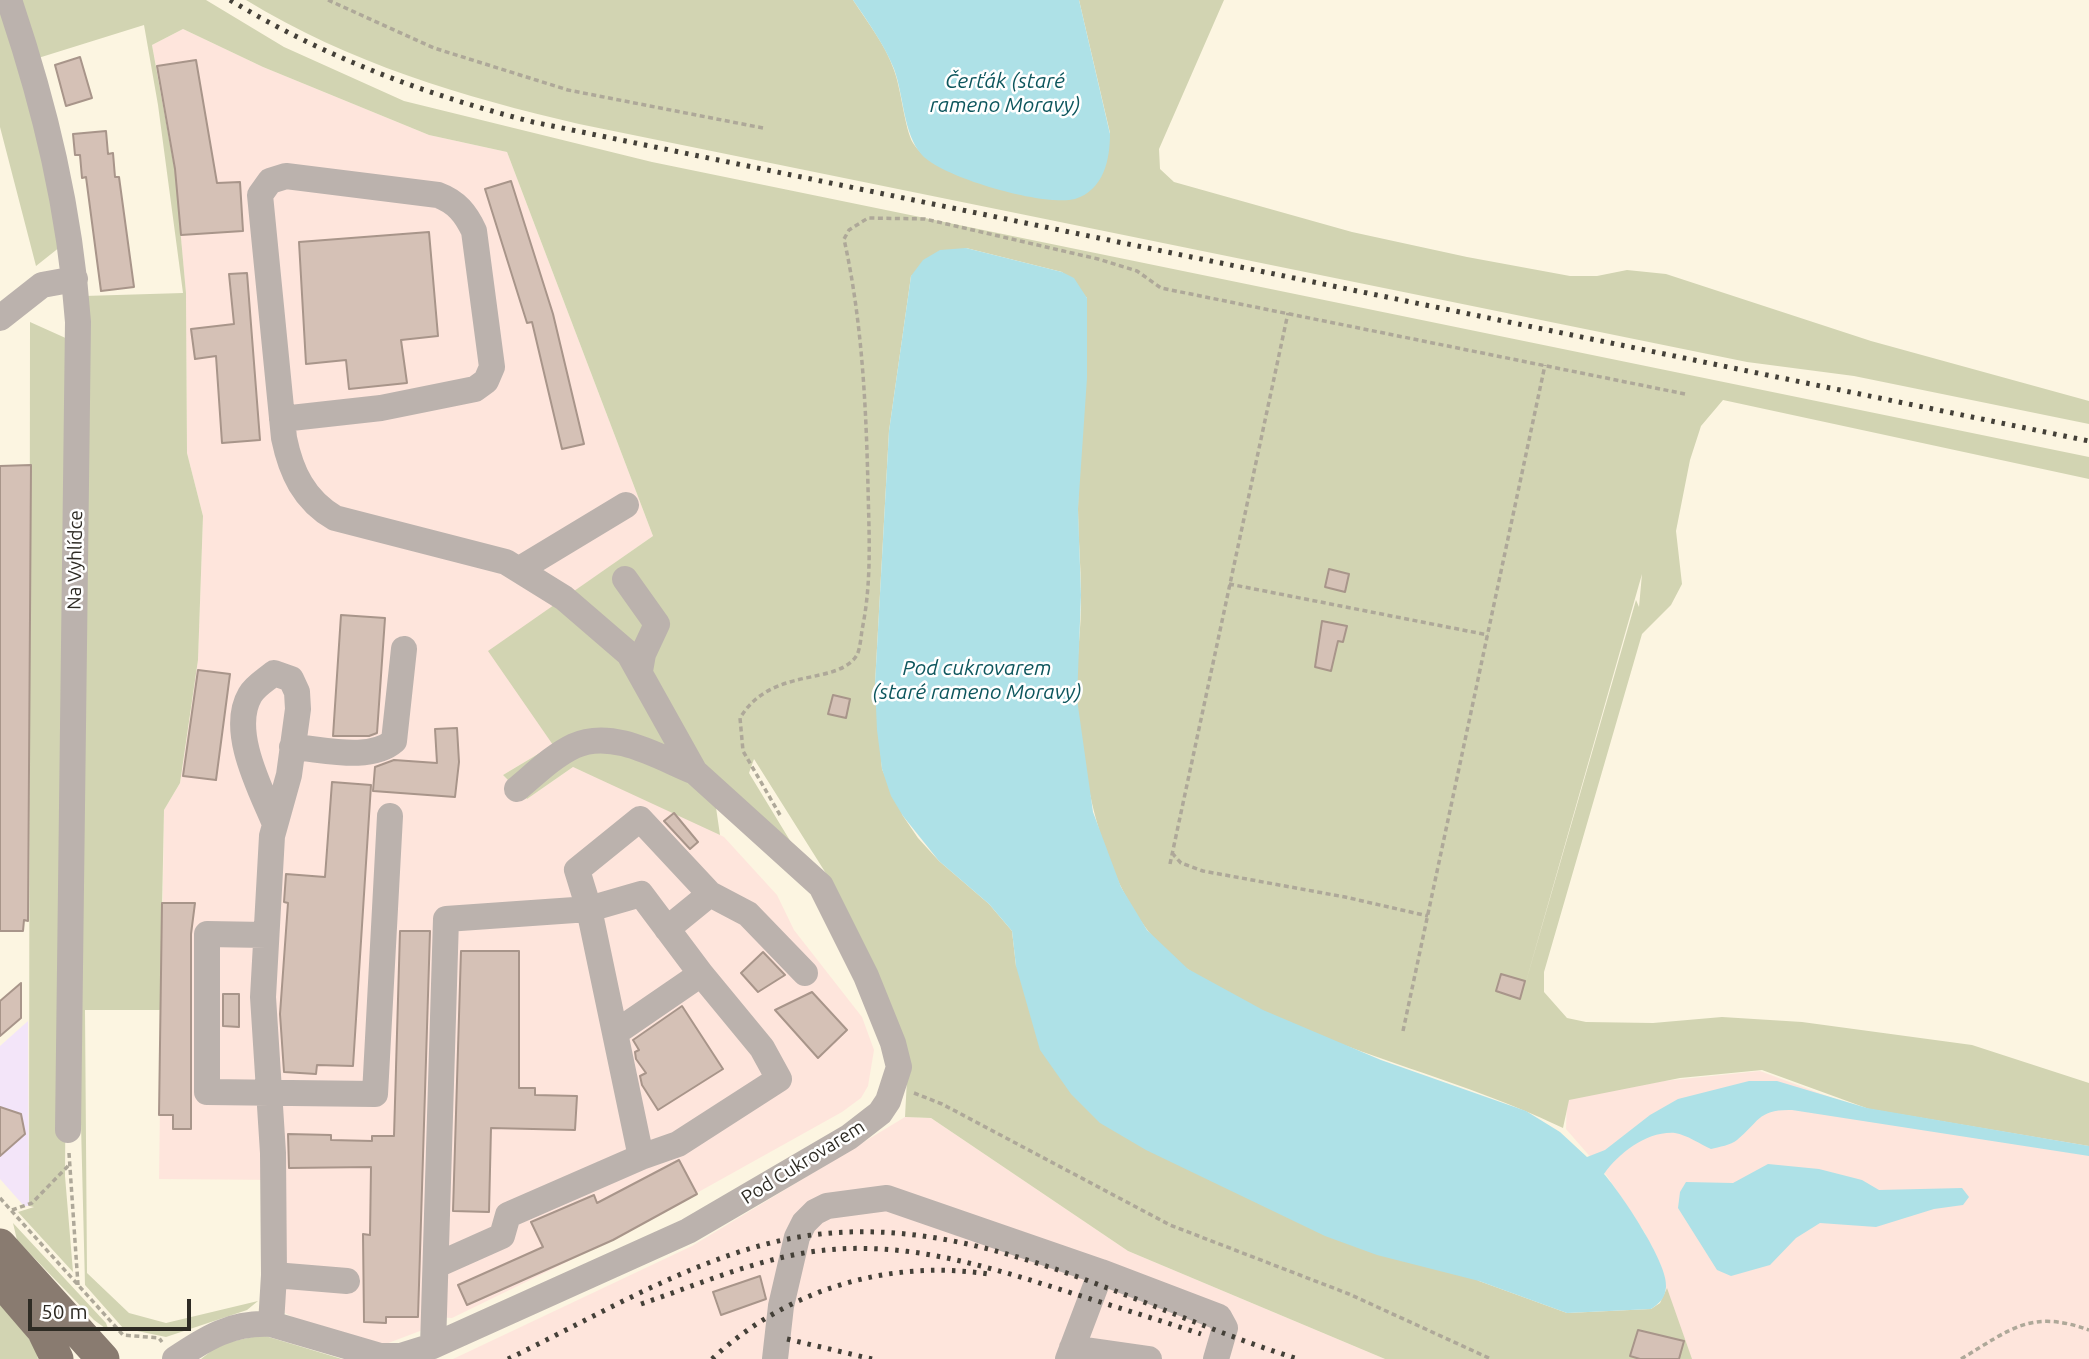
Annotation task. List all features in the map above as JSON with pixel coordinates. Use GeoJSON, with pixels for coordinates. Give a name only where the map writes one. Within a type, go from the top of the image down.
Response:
{"type":"FeatureCollection","features":[{"type":"Feature","properties":{"kind":"main road"},"geometry":{"type":"LineString","coordinates":[[0,1245],[113,1347]]}},
{"type":"Feature","properties":{"kind":"main road"},"geometry":{"type":"LineString","coordinates":[[0,1280],[43,1330],[57,1359]]}},
{"type":"Feature","properties":{"kind":"street","name":"Na Vyhlídce"},"geometry":{"type":"LineString","coordinates":[[9,0],[60,174],[75,279],[78,321],[68,1130]]}},
{"type":"Feature","properties":{"kind":"street"},"geometry":{"type":"LineString","coordinates":[[282,419],[381,408],[475,390],[486,381],[491,359],[474,231],[466,215],[449,199],[438,195],[286,176],[264,187],[260,195],[282,419],[288,457],[295,476],[325,512],[335,519],[478,553],[520,569],[564,598],[620,647],[640,671],[695,772],[821,886],[866,976],[893,1043],[899,1067],[896,1086]]}},
{"type":"Feature","properties":{"kind":"street"},"geometry":{"type":"LineString","coordinates":[[0,318],[42,285],[75,279]]}},
{"type":"Feature","properties":{"kind":"street"},"geometry":{"type":"LineString","coordinates":[[520,569],[626,505]]}},
{"type":"Feature","properties":{"kind":"street"},"geometry":{"type":"LineString","coordinates":[[625,579],[657,624],[643,654],[640,671]]}},
{"type":"Feature","properties":{"kind":"street"},"geometry":{"type":"LineString","coordinates":[[292,747],[366,752],[383,750],[394,741],[404,649]]}},
{"type":"Feature","properties":{"kind":"street"},"geometry":{"type":"LineString","coordinates":[[271,1324],[274,1275],[270,1095],[263,997],[275,824],[289,775],[297,692],[290,679],[274,674],[249,696],[243,723],[248,759],[275,824]]}},
{"type":"Feature","properties":{"kind":"street"},"geometry":{"type":"LineString","coordinates":[[516,789],[562,753],[593,741],[621,743],[695,772]]}},
{"type":"Feature","properties":{"kind":"street"},"geometry":{"type":"LineString","coordinates":[[266,936],[207,934],[207,1092],[270,1095],[375,1094],[390,816]]}},
{"type":"Feature","properties":{"kind":"street"},"geometry":{"type":"LineString","coordinates":[[641,1157],[589,909],[577,870],[640,819],[710,894],[748,914],[805,973]]}},
{"type":"Feature","properties":{"kind":"street"},"geometry":{"type":"LineString","coordinates":[[433,1346],[446,919],[589,909],[641,894],[701,974],[762,1048],[779,1079],[678,1144],[641,1157],[508,1215],[502,1236],[437,1265]]}},
{"type":"Feature","properties":{"kind":"street"},"geometry":{"type":"LineString","coordinates":[[667,929],[710,894]]}},
{"type":"Feature","properties":{"kind":"street"},"geometry":{"type":"LineString","coordinates":[[615,1032],[701,974]]}},
{"type":"Feature","properties":{"kind":"street","name":"Pod Cukrovarem"},"geometry":{"type":"LineString","coordinates":[[175,1359],[228,1328],[271,1324],[370,1356],[401,1356],[433,1346],[688,1231],[849,1137],[880,1113],[896,1086]]}},
{"type":"Feature","properties":{"kind":"street"},"geometry":{"type":"LineString","coordinates":[[775,1359],[781,1306],[797,1237],[804,1223],[815,1212],[827,1206],[887,1198],[1101,1272],[1219,1317],[1225,1328],[1216,1359]]}},
{"type":"Feature","properties":{"kind":"street"},"geometry":{"type":"LineString","coordinates":[[1101,1272],[1070,1354],[1149,1359]]}},
{"type":"Feature","properties":{"kind":"street"},"geometry":{"type":"LineString","coordinates":[[274,1275],[347,1281]]}},
{"type":"Feature","properties":{"kind":"path"},"geometry":{"type":"LineString","coordinates":[[328,0],[434,48],[568,90],[763,128]]}},
{"type":"Feature","properties":{"kind":"path"},"geometry":{"type":"LineString","coordinates":[[782,818],[743,751],[740,718],[760,694],[788,681],[841,669],[849,663],[858,654],[868,603],[866,401],[855,288],[844,239],[849,230],[862,220],[878,216],[925,219],[1098,259],[1136,271],[1161,288],[1685,394]]}},
{"type":"Feature","properties":{"kind":"path"},"geometry":{"type":"LineString","coordinates":[[1170,864],[1288,313]]}},
{"type":"Feature","properties":{"kind":"path"},"geometry":{"type":"LineString","coordinates":[[1403,1031],[1545,365]]}},
{"type":"Feature","properties":{"kind":"path"},"geometry":{"type":"LineString","coordinates":[[1229,584],[1488,635]]}},
{"type":"Feature","properties":{"kind":"path"},"geometry":{"type":"LineString","coordinates":[[1172,853],[1181,863],[1203,871],[1345,897],[1428,916]]}},
{"type":"Feature","properties":{"kind":"path"},"geometry":{"type":"LineString","coordinates":[[896,1086],[942,1104],[1170,1225],[1349,1294],[1491,1359]]}},
{"type":"Feature","properties":{"kind":"path"},"geometry":{"type":"LineString","coordinates":[[68,1130],[78,1286]]}},
{"type":"Feature","properties":{"kind":"path"},"geometry":{"type":"LineString","coordinates":[[12,1210],[32,1203],[51,1187],[70,1165]]}},
{"type":"Feature","properties":{"kind":"path"},"geometry":{"type":"LineString","coordinates":[[0,1198],[78,1286],[113,1347],[159,1338],[175,1359]]}},
{"type":"Feature","properties":{"kind":"path"},"geometry":{"type":"LineString","coordinates":[[1961,1359],[1999,1336],[2036,1320],[2061,1320],[2089,1330]]}},
{"type":"Feature","properties":{"kind":"shaded area"},"geometry":{"type":"Polygon","coordinates":[[[183,29],[263,67],[429,135],[507,152],[653,536],[582,586],[553,745],[503,775],[527,799],[573,767],[680,814],[724,837],[777,895],[794,930],[862,1017],[874,1050],[868,1086],[861,1098],[842,1112],[616,1238],[452,1318],[436,1317],[420,1331],[383,1345],[298,1320],[285,1313],[285,1180],[159,1179],[164,810],[180,783],[198,660],[203,516],[187,453],[186,293],[173,156],[152,45],[183,29]]]}},
{"type":"Feature","properties":{"kind":"shaded area"},"geometry":{"type":"Polygon","coordinates":[[[28,1021],[29,1206],[24,1206],[0,1179],[0,1046],[28,1021]]]}},
{"type":"Feature","properties":{"kind":"shaded area"},"geometry":{"type":"Polygon","coordinates":[[[1760,1071],[1862,1109],[2089,1144],[2089,1359],[1691,1359],[1645,1233],[1607,1176],[1566,1129],[1567,1099],[1663,1081],[1760,1071]]]}},
{"type":"Feature","properties":{"kind":"shaded area"},"geometry":{"type":"Polygon","coordinates":[[[905,1117],[931,1118],[1128,1251],[1385,1359],[453,1359],[692,1246],[905,1117]]]}},
{"type":"Feature","properties":{"kind":"green space"},"geometry":{"type":"Polygon","coordinates":[[[0,0],[65,243],[36,266],[0,127],[0,0]]]}},
{"type":"Feature","properties":{"kind":"green space"},"geometry":{"type":"Polygon","coordinates":[[[15,0],[206,0],[284,47],[404,101],[652,162],[2089,457],[2089,479],[1723,400],[1701,426],[1690,460],[1676,531],[1682,584],[1671,605],[1642,634],[1544,972],[1544,992],[1567,1018],[1586,1022],[1653,1023],[1722,1017],[1802,1022],[1972,1045],[2089,1083],[2089,1146],[1869,1109],[1762,1070],[1680,1078],[1569,1100],[1563,1128],[1470,1090],[1278,1019],[1189,970],[1161,946],[1139,917],[1120,884],[1094,811],[1080,735],[1077,700],[1081,607],[1078,483],[1087,298],[1062,272],[966,248],[911,276],[889,431],[875,684],[882,769],[903,816],[939,861],[989,904],[1012,931],[1016,966],[1479,1281],[1567,1313],[1651,1309],[1660,1303],[1667,1288],[1692,1359],[1385,1359],[1128,1251],[931,1118],[905,1117],[908,1060],[832,883],[754,759],[749,773],[803,862],[711,773],[720,835],[573,767],[527,799],[503,775],[553,745],[488,651],[653,536],[507,152],[429,135],[263,67],[183,29],[152,45],[175,172],[186,293],[187,453],[203,516],[198,660],[180,783],[164,810],[160,1010],[85,1010],[87,1273],[129,1313],[166,1323],[258,1301],[247,1310],[166,1337],[123,1328],[85,1285],[78,1004],[84,296],[183,293],[158,105],[144,25],[35,59],[15,0]],[[1642,574],[1525,985],[1636,600],[1639,607],[1642,574]]]}},
{"type":"Feature","properties":{"kind":"green space"},"geometry":{"type":"Polygon","coordinates":[[[246,0],[853,0],[886,51],[896,78],[910,137],[924,156],[958,175],[978,182],[1056,200],[1110,133],[1079,0],[1224,0],[1159,149],[1160,169],[1174,182],[1352,232],[1467,257],[1570,276],[1597,276],[1627,270],[1666,274],[1871,341],[2089,401],[2089,424],[1854,376],[1747,362],[579,124],[450,90],[408,76],[325,42],[246,0]]]}},
{"type":"Feature","properties":{"kind":"green space"},"geometry":{"type":"Polygon","coordinates":[[[30,322],[70,340],[65,1176],[73,1272],[18,1212],[34,1207],[29,1206],[30,322]]]}},
{"type":"Feature","properties":{"kind":"green space"},"geometry":{"type":"Polygon","coordinates":[[[13,1223],[106,1323],[109,1331],[94,1320],[17,1240],[13,1223]]]}},
{"type":"Feature","properties":{"kind":"green space"},"geometry":{"type":"Polygon","coordinates":[[[0,1301],[35,1347],[38,1359],[0,1359],[0,1301]]]}},
{"type":"Feature","properties":{"kind":"green space"},"geometry":{"type":"Polygon","coordinates":[[[262,1335],[342,1359],[201,1359],[220,1344],[262,1335]]]}},
{"type":"Feature","properties":{"kind":"water","name":"Čerťák (staré rameno Moravy)"},"geometry":{"type":"Polygon","coordinates":[[[853,0],[1079,0],[1110,134],[1107,163],[1093,189],[1075,199],[1041,199],[995,189],[933,164],[922,155],[911,136],[894,69],[881,42],[853,0]]]}},
{"type":"Feature","properties":{"kind":"water","name":"Pod cukrovarem (staré rameno Moravy)"},"geometry":{"type":"Polygon","coordinates":[[[966,248],[1062,272],[1074,278],[1087,298],[1087,378],[1078,509],[1081,595],[1077,699],[1093,812],[1121,887],[1147,930],[1188,969],[1263,1010],[1381,1060],[1526,1111],[1560,1132],[1587,1157],[1605,1150],[1650,1115],[1678,1099],[1749,1081],[1777,1081],[1867,1108],[2089,1146],[2089,1156],[1792,1110],[1765,1114],[1734,1142],[1711,1149],[1680,1134],[1665,1133],[1654,1136],[1626,1151],[1604,1174],[1621,1196],[1660,1262],[1666,1287],[1663,1297],[1651,1309],[1567,1313],[1479,1281],[1377,1255],[1325,1236],[1146,1150],[1100,1123],[1071,1094],[1040,1050],[1016,966],[1012,931],[989,904],[939,861],[903,816],[891,796],[882,769],[875,684],[889,431],[911,276],[923,260],[940,250],[966,248]]]}},
{"type":"Feature","properties":{"kind":"water"},"geometry":{"type":"Polygon","coordinates":[[[1768,1164],[1819,1169],[1862,1180],[1879,1190],[1962,1188],[1969,1197],[1963,1205],[1934,1209],[1876,1227],[1820,1223],[1796,1238],[1770,1265],[1731,1276],[1717,1270],[1678,1208],[1680,1192],[1686,1182],[1733,1183],[1768,1164]]]}},
{"type":"Feature","properties":{"kind":"building"},"geometry":{"type":"Polygon","coordinates":[[[80,57],[92,98],[66,106],[55,65],[80,57]]]}},
{"type":"Feature","properties":{"kind":"building"},"geometry":{"type":"Polygon","coordinates":[[[196,60],[217,183],[240,182],[243,231],[181,235],[175,169],[157,66],[196,60]]]}},
{"type":"Feature","properties":{"kind":"building"},"geometry":{"type":"Polygon","coordinates":[[[106,131],[108,154],[113,153],[115,177],[119,177],[134,287],[101,291],[86,177],[82,178],[80,155],[75,155],[73,134],[106,131]]]}},
{"type":"Feature","properties":{"kind":"building"},"geometry":{"type":"Polygon","coordinates":[[[511,181],[553,314],[584,444],[562,449],[532,322],[527,323],[485,189],[511,181]]]}},
{"type":"Feature","properties":{"kind":"building"},"geometry":{"type":"Polygon","coordinates":[[[429,232],[438,336],[401,340],[407,383],[349,389],[346,360],[306,364],[299,242],[429,232]]]}},
{"type":"Feature","properties":{"kind":"building"},"geometry":{"type":"Polygon","coordinates":[[[247,273],[260,440],[222,443],[216,356],[195,359],[191,329],[234,324],[229,274],[247,273]]]}},
{"type":"Feature","properties":{"kind":"building"},"geometry":{"type":"Polygon","coordinates":[[[31,465],[28,921],[24,920],[23,931],[0,931],[0,466],[31,465]]]}},
{"type":"Feature","properties":{"kind":"building"},"geometry":{"type":"Polygon","coordinates":[[[1329,569],[1349,574],[1345,592],[1325,587],[1329,569]]]}},
{"type":"Feature","properties":{"kind":"building"},"geometry":{"type":"Polygon","coordinates":[[[341,615],[385,618],[377,733],[369,736],[333,736],[341,615]]]}},
{"type":"Feature","properties":{"kind":"building"},"geometry":{"type":"Polygon","coordinates":[[[1322,621],[1347,626],[1343,642],[1338,641],[1331,671],[1315,667],[1322,621]]]}},
{"type":"Feature","properties":{"kind":"building"},"geometry":{"type":"Polygon","coordinates":[[[198,670],[230,674],[216,780],[183,776],[198,670]]]}},
{"type":"Feature","properties":{"kind":"building"},"geometry":{"type":"Polygon","coordinates":[[[833,695],[850,699],[846,718],[828,714],[833,695]]]}},
{"type":"Feature","properties":{"kind":"building"},"geometry":{"type":"Polygon","coordinates":[[[457,728],[459,762],[455,797],[373,791],[375,767],[394,760],[437,763],[435,729],[457,728]]]}},
{"type":"Feature","properties":{"kind":"building"},"geometry":{"type":"Polygon","coordinates":[[[332,782],[371,785],[353,1066],[317,1065],[316,1074],[284,1072],[280,1014],[288,903],[284,902],[286,874],[325,877],[332,782]]]}},
{"type":"Feature","properties":{"kind":"building"},"geometry":{"type":"Polygon","coordinates":[[[674,813],[698,842],[690,849],[664,821],[674,813]]]}},
{"type":"Feature","properties":{"kind":"building"},"geometry":{"type":"Polygon","coordinates":[[[162,903],[195,903],[191,934],[191,1129],[173,1129],[173,1115],[159,1115],[162,903]]]}},
{"type":"Feature","properties":{"kind":"building"},"geometry":{"type":"Polygon","coordinates":[[[400,931],[430,931],[418,1317],[386,1317],[386,1323],[364,1322],[363,1234],[370,1235],[371,1167],[289,1168],[288,1134],[331,1135],[331,1140],[372,1141],[372,1136],[394,1136],[400,931]]]}},
{"type":"Feature","properties":{"kind":"building"},"geometry":{"type":"Polygon","coordinates":[[[461,951],[519,951],[519,1088],[535,1088],[535,1095],[577,1096],[575,1130],[491,1128],[489,1212],[453,1211],[461,951]]]}},
{"type":"Feature","properties":{"kind":"building"},"geometry":{"type":"Polygon","coordinates":[[[763,952],[785,975],[758,992],[741,973],[763,952]]]}},
{"type":"Feature","properties":{"kind":"building"},"geometry":{"type":"Polygon","coordinates":[[[1501,974],[1525,981],[1520,999],[1496,991],[1501,974]]]}},
{"type":"Feature","properties":{"kind":"building"},"geometry":{"type":"Polygon","coordinates":[[[21,983],[21,1018],[0,1036],[0,1001],[21,983]]]}},
{"type":"Feature","properties":{"kind":"building"},"geometry":{"type":"Polygon","coordinates":[[[812,992],[847,1030],[818,1058],[775,1010],[812,992]]]}},
{"type":"Feature","properties":{"kind":"building"},"geometry":{"type":"Polygon","coordinates":[[[223,994],[239,994],[239,1027],[223,1026],[223,994]]]}},
{"type":"Feature","properties":{"kind":"building"},"geometry":{"type":"Polygon","coordinates":[[[682,1006],[723,1069],[658,1110],[642,1085],[640,1076],[646,1073],[636,1059],[635,1052],[639,1050],[633,1040],[682,1006]]]}},
{"type":"Feature","properties":{"kind":"building"},"geometry":{"type":"Polygon","coordinates":[[[0,1107],[21,1114],[25,1134],[0,1156],[0,1107]]]}},
{"type":"Feature","properties":{"kind":"building"},"geometry":{"type":"Polygon","coordinates":[[[679,1160],[697,1194],[613,1240],[467,1305],[458,1285],[543,1247],[531,1222],[594,1195],[597,1203],[679,1160]]]}},
{"type":"Feature","properties":{"kind":"building"},"geometry":{"type":"Polygon","coordinates":[[[760,1276],[766,1299],[721,1315],[713,1292],[760,1276]]]}},
{"type":"Feature","properties":{"kind":"building"},"geometry":{"type":"Polygon","coordinates":[[[1638,1330],[1684,1341],[1679,1359],[1640,1359],[1630,1356],[1638,1330]]]}},
{"type":"Feature","properties":{"kind":"railway"},"geometry":{"type":"LineString","coordinates":[[230,0],[339,57],[415,87],[533,122],[2089,441]]}},
{"type":"Feature","properties":{"kind":"railway"},"geometry":{"type":"LineString","coordinates":[[508,1359],[695,1268],[759,1246],[829,1233],[898,1233],[966,1244],[1034,1262],[1298,1359]]}},
{"type":"Feature","properties":{"kind":"railway"},"geometry":{"type":"LineString","coordinates":[[641,1304],[773,1260],[827,1250],[861,1248],[928,1254],[993,1269],[1201,1334]]}},
{"type":"Feature","properties":{"kind":"railway"},"geometry":{"type":"LineString","coordinates":[[712,1359],[772,1314],[840,1285],[913,1271],[988,1274]]}},
{"type":"Feature","properties":{"kind":"railway"},"geometry":{"type":"LineString","coordinates":[[787,1339],[872,1359]]}}]}
